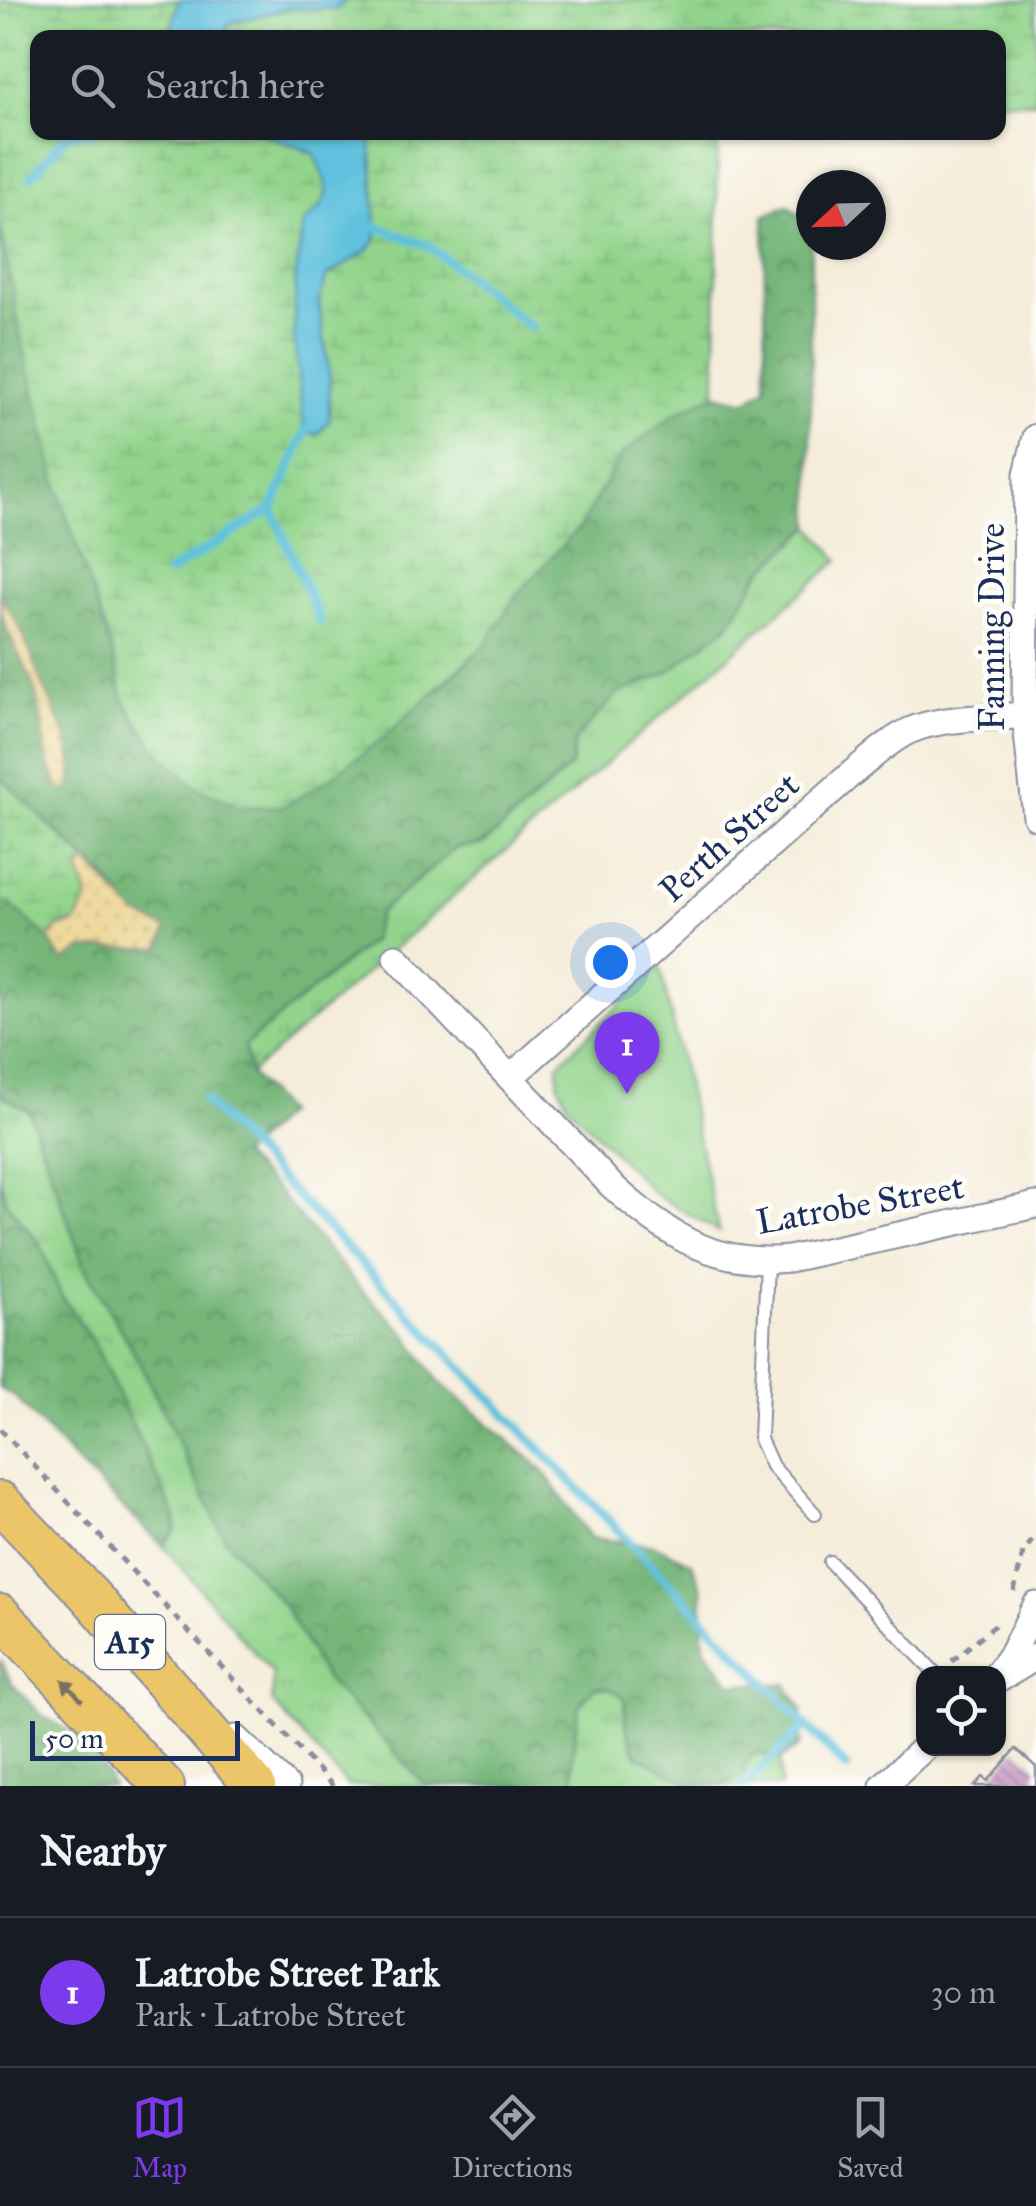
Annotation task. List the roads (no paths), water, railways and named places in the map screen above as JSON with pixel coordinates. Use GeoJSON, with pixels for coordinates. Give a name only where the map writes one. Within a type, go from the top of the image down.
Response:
{"type":"FeatureCollection","features":[{"type":"Feature","properties":{"kind":"main road","name":"A15"},"geometry":{"type":"LineString","coordinates":[[0,1502],[90,1595],[255,1786]]}},
{"type":"Feature","properties":{"kind":"main road","name":"A15"},"geometry":{"type":"LineString","coordinates":[[0,1615],[164,1786]]}},
{"type":"Feature","properties":{"kind":"street","name":"Fanning Drive"},"geometry":{"type":"LineString","coordinates":[[1036,438],[1026,474],[1025,715],[1036,817]]}},
{"type":"Feature","properties":{"kind":"street","name":"Perth Street"},"geometry":{"type":"LineString","coordinates":[[511,1077],[852,773],[896,739],[908,731],[943,722],[1025,715]]}},
{"type":"Feature","properties":{"kind":"street","name":"Latrobe Street"},"geometry":{"type":"LineString","coordinates":[[396,957],[610,1185],[676,1236],[720,1256],[766,1261],[862,1245],[1036,1205]]}},
{"type":"Feature","properties":{"kind":"street"},"geometry":{"type":"LineString","coordinates":[[90,1595],[286,1786]]}},
{"type":"Feature","properties":{"kind":"street"},"geometry":{"type":"LineString","coordinates":[[1004,1666],[1012,1653],[1023,1604]]}},
{"type":"Feature","properties":{"kind":"street"},"geometry":{"type":"LineString","coordinates":[[1006,1673],[1036,1657]]}},
{"type":"Feature","properties":{"kind":"street"},"geometry":{"type":"LineString","coordinates":[[885,1784],[916,1755]]}},
{"type":"Feature","properties":{"kind":"lane"},"geometry":{"type":"LineString","coordinates":[[766,1261],[760,1439],[772,1466],[815,1514]]}},
{"type":"Feature","properties":{"kind":"lane"},"geometry":{"type":"LineString","coordinates":[[830,1562],[928,1666]]}},
{"type":"Feature","properties":{"kind":"water"},"geometry":{"type":"Polygon","coordinates":[[[179,0],[346,0],[338,9],[291,8],[229,23],[227,30],[171,30],[179,0]]]}},
{"type":"Feature","properties":{"kind":"water"},"geometry":{"type":"Polygon","coordinates":[[[280,140],[371,140],[377,238],[368,250],[326,277],[319,304],[330,379],[329,422],[316,435],[304,429],[294,337],[296,274],[303,224],[321,206],[327,191],[313,152],[280,140]]]}},
{"type":"Feature","properties":{"kind":"waterway"},"geometry":{"type":"LineString","coordinates":[[31,177],[63,140]]}},
{"type":"Feature","properties":{"kind":"waterway"},"geometry":{"type":"LineString","coordinates":[[367,223],[429,246],[532,328]]}},
{"type":"Feature","properties":{"kind":"waterway"},"geometry":{"type":"LineString","coordinates":[[168,573],[272,509],[310,422]]}},
{"type":"Feature","properties":{"kind":"waterway"},"geometry":{"type":"LineString","coordinates":[[272,509],[320,621]]}},
{"type":"Feature","properties":{"kind":"waterway"},"geometry":{"type":"LineString","coordinates":[[204,1100],[847,1768]]}},
{"type":"Feature","properties":{"kind":"waterway"},"geometry":{"type":"LineString","coordinates":[[744,1786],[805,1726]]}},
{"type":"Feature","properties":{"kind":"place","name":"Latrobe Street Park"},"geometry":{"type":"Point","coordinates":[627,1094]}}]}
